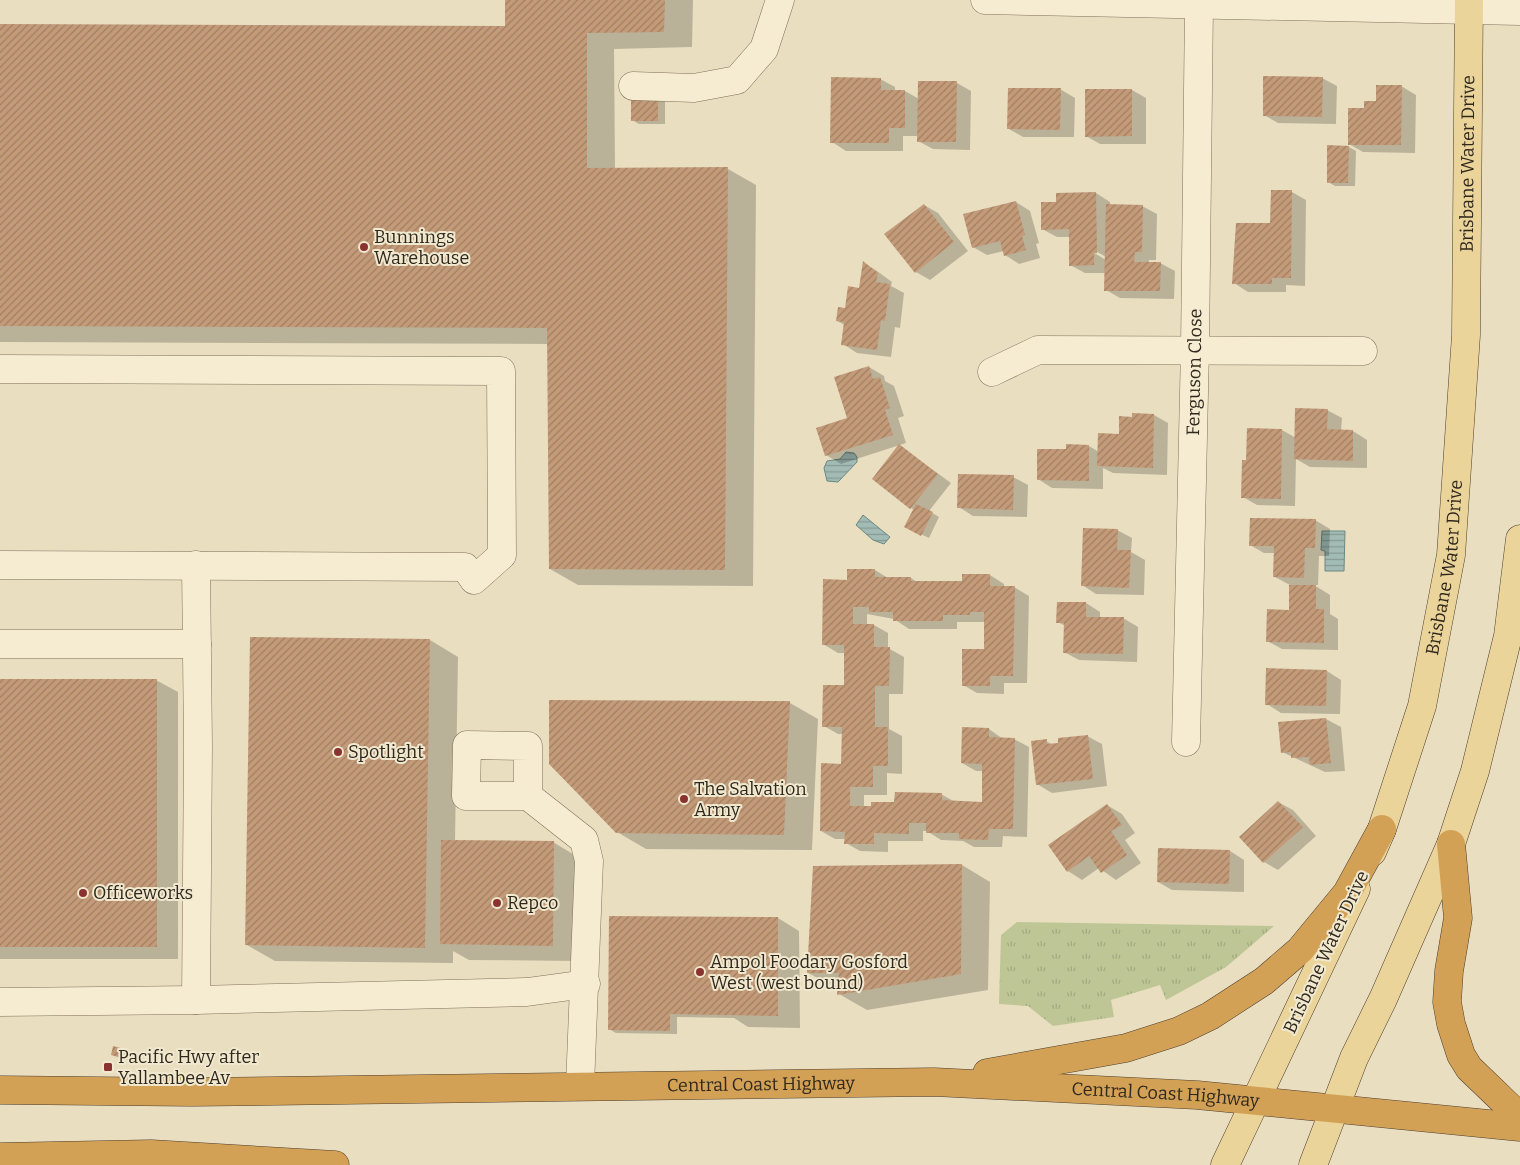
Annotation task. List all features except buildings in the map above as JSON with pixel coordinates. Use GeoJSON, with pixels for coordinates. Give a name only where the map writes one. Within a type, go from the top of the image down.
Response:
{"type":"FeatureCollection","features":[{"type":"Feature","properties":{"kind":"highway"},"geometry":{"type":"LineString","coordinates":[[934,1082],[1126,1048],[1178,1031],[1210,1016],[1264,981],[1300,950],[1347,893],[1382,829]]}},
{"type":"Feature","properties":{"kind":"highway"},"geometry":{"type":"LineString","coordinates":[[1451,844],[1458,918],[1449,971],[1447,1002],[1451,1024],[1461,1055],[1468,1068],[1520,1117]]}},
{"type":"Feature","properties":{"kind":"highway","name":"Central Coast Highway"},"geometry":{"type":"LineString","coordinates":[[0,1090],[192,1092],[934,1082],[1198,1095],[1520,1127]]}},
{"type":"Feature","properties":{"kind":"highway"},"geometry":{"type":"LineString","coordinates":[[0,1157],[151,1154],[335,1165]]}},
{"type":"Feature","properties":{"kind":"main road","name":"Brisbane Water Drive"},"geometry":{"type":"LineString","coordinates":[[1225,1165],[1319,970],[1382,829],[1422,706],[1451,556],[1466,335],[1468,4]]}},
{"type":"Feature","properties":{"kind":"main road"},"geometry":{"type":"LineString","coordinates":[[1313,1165],[1354,1058],[1383,999],[1451,844],[1475,771],[1508,636],[1520,539]]}},
{"type":"Feature","properties":{"kind":"street"},"geometry":{"type":"LineString","coordinates":[[633,86],[694,88],[737,80],[764,49],[780,0]]}},
{"type":"Feature","properties":{"kind":"street"},"geometry":{"type":"LineString","coordinates":[[985,0],[1198,4],[1468,4],[1520,11]]}},
{"type":"Feature","properties":{"kind":"street","name":"Ferguson Close"},"geometry":{"type":"LineString","coordinates":[[1186,742],[1195,349],[1198,4]]}},
{"type":"Feature","properties":{"kind":"street"},"geometry":{"type":"LineString","coordinates":[[992,372],[1038,350],[1195,349],[1363,352]]}},
{"type":"Feature","properties":{"kind":"street"},"geometry":{"type":"LineString","coordinates":[[0,369],[501,371],[502,555],[474,580],[465,567],[0,565]]}},
{"type":"Feature","properties":{"kind":"street"},"geometry":{"type":"LineString","coordinates":[[196,565],[196,1000]]}},
{"type":"Feature","properties":{"kind":"street"},"geometry":{"type":"LineString","coordinates":[[0,644],[197,644]]}},
{"type":"Feature","properties":{"kind":"street"},"geometry":{"type":"LineString","coordinates":[[528,796],[584,840],[589,861],[586,984],[580,1086]]}},
{"type":"Feature","properties":{"kind":"street"},"geometry":{"type":"LineString","coordinates":[[0,1002],[196,1000],[526,992],[586,984]]}},
{"type":"Feature","properties":{"kind":"street"},"geometry":{"type":"LineString","coordinates":[[526,992],[556,1005],[583,1022]]}},
{"type":"Feature","properties":{"kind":"street"},"geometry":{"type":"LineString","coordinates":[[27,1165],[55,1156]]}},
{"type":"Feature","properties":{"kind":"green space"},"geometry":{"type":"Polygon","coordinates":[[[1017,922],[1274,926],[1226,967],[1166,1000],[1160,985],[1111,1000],[1114,1017],[1053,1026],[1028,1006],[999,1004],[1001,935],[1017,922]]]}},
{"type":"Feature","properties":{"kind":"water"},"geometry":{"type":"Polygon","coordinates":[[[846,452],[854,453],[857,457],[857,462],[838,482],[827,481],[824,468],[827,461],[840,459],[846,452]]]}},
{"type":"Feature","properties":{"kind":"water"},"geometry":{"type":"Polygon","coordinates":[[[863,515],[890,537],[884,544],[873,540],[856,525],[863,515]]]}},
{"type":"Feature","properties":{"kind":"water"},"geometry":{"type":"Polygon","coordinates":[[[1322,531],[1345,531],[1344,571],[1325,571],[1325,551],[1321,550],[1322,531]]]}},
{"type":"Feature","properties":{"kind":"place","name":"Bunnings Warehouse"},"geometry":{"type":"Point","coordinates":[364,247]}},
{"type":"Feature","properties":{"kind":"place","name":"Spotlight"},"geometry":{"type":"Point","coordinates":[338,752]}},
{"type":"Feature","properties":{"kind":"place","name":"The Salvation Army"},"geometry":{"type":"Point","coordinates":[684,799]}},
{"type":"Feature","properties":{"kind":"place","name":"Officeworks"},"geometry":{"type":"Point","coordinates":[83,893]}},
{"type":"Feature","properties":{"kind":"place","name":"Repco"},"geometry":{"type":"Point","coordinates":[497,903]}},
{"type":"Feature","properties":{"kind":"place","name":"Ampol Foodary Gosford West (west bound)"},"geometry":{"type":"Point","coordinates":[700,972]}},
{"type":"Feature","properties":{"kind":"place","name":"Pacific Hwy after Yallambee Av"},"geometry":{"type":"Point","coordinates":[108,1067]}}]}
